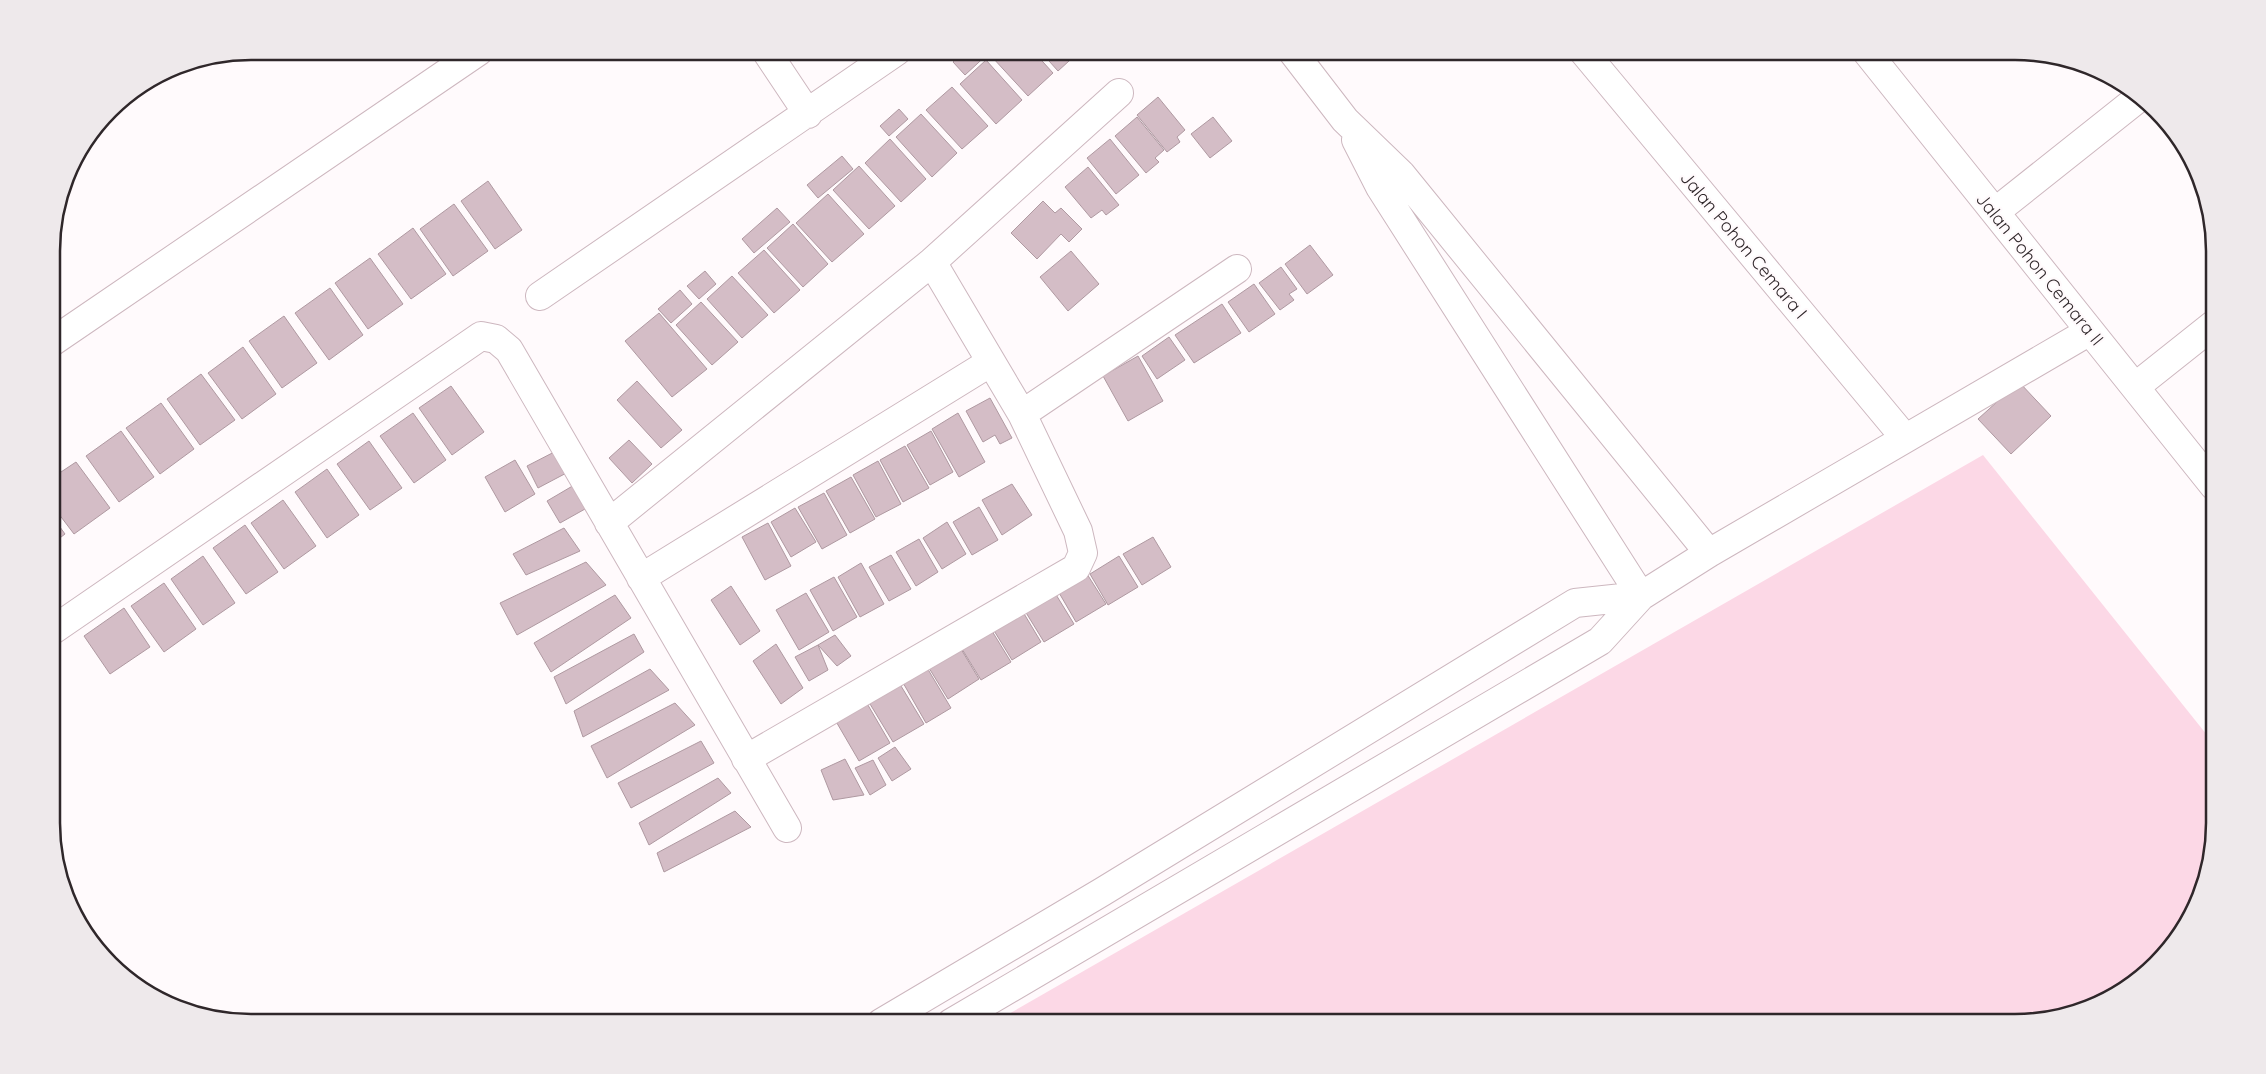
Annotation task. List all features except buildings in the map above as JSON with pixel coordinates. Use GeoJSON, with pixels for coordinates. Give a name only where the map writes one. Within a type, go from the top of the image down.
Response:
{"type":"FeatureCollection","features":[{"type":"Feature","properties":{"kind":"street"},"geometry":{"type":"LineString","coordinates":[[60,337],[466,60]]}},
{"type":"Feature","properties":{"kind":"street"},"geometry":{"type":"LineString","coordinates":[[772,60],[808,114]]}},
{"type":"Feature","properties":{"kind":"street"},"geometry":{"type":"LineString","coordinates":[[540,296],[884,60]]}},
{"type":"Feature","properties":{"kind":"street"},"geometry":{"type":"LineString","coordinates":[[1299,60],[1345,120],[1401,174],[1709,554]]}},
{"type":"Feature","properties":{"kind":"street","name":"Jalan Pohon Cemara I"},"geometry":{"type":"LineString","coordinates":[[1591,60],[1905,438]]}},
{"type":"Feature","properties":{"kind":"street","name":"Jalan Pohon Cemara II"},"geometry":{"type":"LineString","coordinates":[[1873,60],[2206,476]]}},
{"type":"Feature","properties":{"kind":"street"},"geometry":{"type":"LineString","coordinates":[[609,523],[932,262],[1119,93]]}},
{"type":"Feature","properties":{"kind":"street"},"geometry":{"type":"LineString","coordinates":[[1995,212],[2134,101]]}},
{"type":"Feature","properties":{"kind":"street"},"geometry":{"type":"LineString","coordinates":[[1345,120],[1380,187],[1641,596]]}},
{"type":"Feature","properties":{"kind":"street"},"geometry":{"type":"LineString","coordinates":[[746,759],[1076,568],[1083,553],[1078,531],[1022,414],[932,262]]}},
{"type":"Feature","properties":{"kind":"street"},"geometry":{"type":"LineString","coordinates":[[1022,414],[1238,269]]}},
{"type":"Feature","properties":{"kind":"street"},"geometry":{"type":"LineString","coordinates":[[966,1014],[1600,641],[1641,596],[1905,438],[2090,331]]}},
{"type":"Feature","properties":{"kind":"street"},"geometry":{"type":"LineString","coordinates":[[2135,387],[2206,331]]}},
{"type":"Feature","properties":{"kind":"street"},"geometry":{"type":"LineString","coordinates":[[60,625],[481,336],[496,339],[509,350],[786,828]]}},
{"type":"Feature","properties":{"kind":"street"},"geometry":{"type":"LineString","coordinates":[[641,578],[991,362]]}},
{"type":"Feature","properties":{"kind":"street"},"geometry":{"type":"LineString","coordinates":[[896,1014],[1102,892],[1575,603],[1641,596]]}},
{"type":"Feature","properties":{"kind":"shaded area"},"geometry":{"type":"Polygon","coordinates":[[[1983,455],[2206,734],[2206,836],[2196,885],[2186,908],[2167,939],[2141,967],[2121,982],[2100,994],[2065,1007],[2028,1014],[1009,1014],[1983,455]]]}}]}
